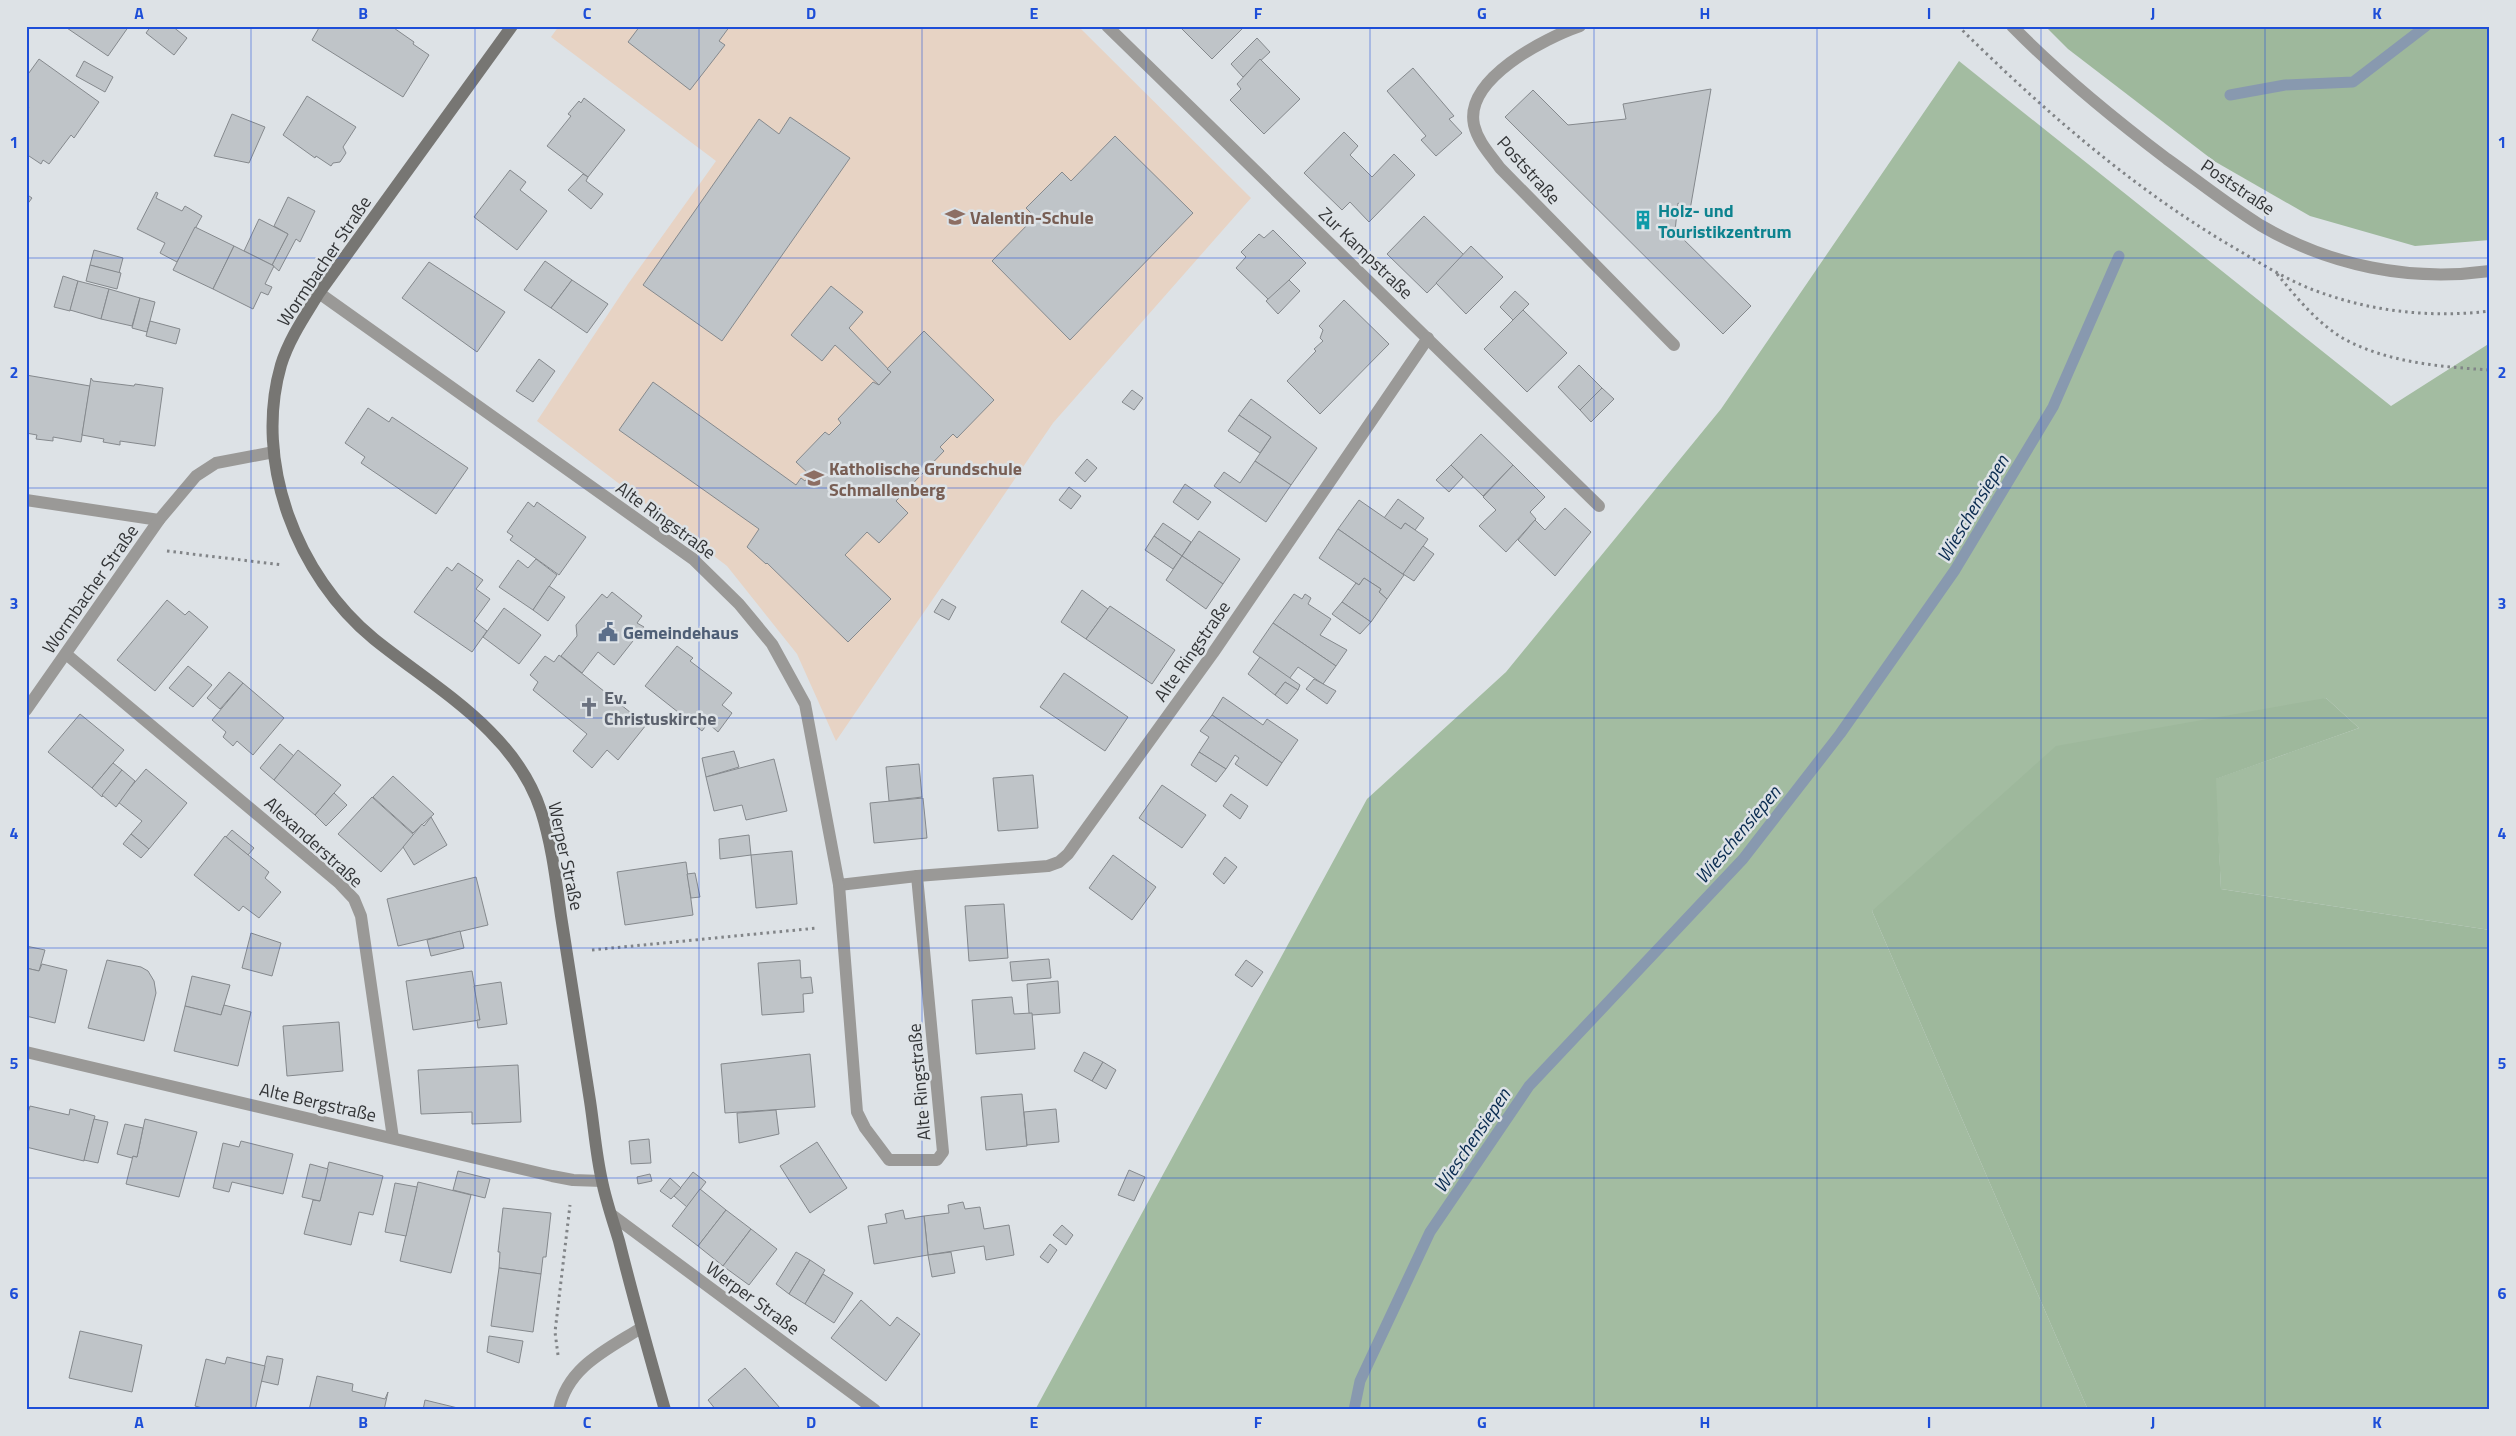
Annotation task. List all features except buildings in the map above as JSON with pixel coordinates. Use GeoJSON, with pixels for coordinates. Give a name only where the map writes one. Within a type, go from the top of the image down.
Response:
{"type":"FeatureCollection","features":[{"type":"Feature","properties":{"kind":"main road","name":"Wormbacher Straße"},"geometry":{"type":"LineString","coordinates":[[274,452],[273,403],[282,361],[297,330],[319,293],[512,26]]}},
{"type":"Feature","properties":{"kind":"main road","name":"Werper Straße"},"geometry":{"type":"LineString","coordinates":[[274,452],[282,493],[295,532],[313,568],[340,606],[373,638],[455,699],[484,726],[512,758],[528,782],[543,820],[567,953],[602,1181],[664,1410]]}},
{"type":"Feature","properties":{"kind":"street","name":"Zur Kampstraße"},"geometry":{"type":"LineString","coordinates":[[1107,26],[1599,506]]}},
{"type":"Feature","properties":{"kind":"street","name":"Poststraße"},"geometry":{"type":"LineString","coordinates":[[1580,26],[1561,33],[1518,57],[1486,84],[1475,105],[1473,123],[1479,140],[1500,168],[1674,345]]}},
{"type":"Feature","properties":{"kind":"street","name":"Poststraße"},"geometry":{"type":"LineString","coordinates":[[2012,26],[2069,81],[2142,140],[2261,225],[2328,255],[2383,270],[2432,276],[2490,271]]}},
{"type":"Feature","properties":{"kind":"street","name":"Alte Ringstraße"},"geometry":{"type":"LineString","coordinates":[[319,293],[694,559],[739,604],[772,644],[805,704],[839,885],[857,1112],[860,1120],[889,1160],[937,1160],[943,1152],[918,876]]}},
{"type":"Feature","properties":{"kind":"street","name":"Alte Ringstraße"},"geometry":{"type":"LineString","coordinates":[[839,885],[918,876],[1048,866],[1059,862],[1068,854],[1213,653],[1428,338]]}},
{"type":"Feature","properties":{"kind":"street","name":"Wormbacher Straße"},"geometry":{"type":"LineString","coordinates":[[26,710],[159,520],[196,476],[205,468],[232,459],[274,452]]}},
{"type":"Feature","properties":{"kind":"street"},"geometry":{"type":"LineString","coordinates":[[26,500],[159,520]]}},
{"type":"Feature","properties":{"kind":"street","name":"Alexanderstraße"},"geometry":{"type":"LineString","coordinates":[[66,654],[339,883],[354,899],[361,916],[393,1138]]}},
{"type":"Feature","properties":{"kind":"street","name":"Alte Bergstraße"},"geometry":{"type":"LineString","coordinates":[[26,1052],[573,1180],[602,1181]]}},
{"type":"Feature","properties":{"kind":"street","name":"Werper Straße"},"geometry":{"type":"LineString","coordinates":[[612,1215],[875,1410]]}},
{"type":"Feature","properties":{"kind":"street"},"geometry":{"type":"LineString","coordinates":[[559,1410],[566,1388],[582,1367],[641,1328]]}},
{"type":"Feature","properties":{"kind":"path"},"geometry":{"type":"LineString","coordinates":[[1958,26],[1993,61],[2101,156],[2182,216],[2277,273],[2320,292],[2370,307],[2448,314],[2490,311]]}},
{"type":"Feature","properties":{"kind":"path"},"geometry":{"type":"LineString","coordinates":[[2277,273],[2300,301],[2324,324],[2350,342],[2415,362],[2490,370]]}},
{"type":"Feature","properties":{"kind":"path"},"geometry":{"type":"LineString","coordinates":[[139,548],[313,568]]}},
{"type":"Feature","properties":{"kind":"path"},"geometry":{"type":"LineString","coordinates":[[567,953],[842,925]]}},
{"type":"Feature","properties":{"kind":"path"},"geometry":{"type":"LineString","coordinates":[[566,1388],[555,1332],[573,1180]]}},
{"type":"Feature","properties":{"kind":"shaded area"},"geometry":{"type":"Polygon","coordinates":[[[559,26],[1078,26],[1251,198],[1053,423],[836,741],[797,654],[727,566],[537,421],[628,284],[716,161],[551,37],[559,26]]]}},
{"type":"Feature","properties":{"kind":"green space"},"geometry":{"type":"Polygon","coordinates":[[[2049,26],[2490,26],[2490,240],[2415,246],[2310,216],[2214,161],[2068,49],[2048,29],[2049,26]]]}},
{"type":"Feature","properties":{"kind":"green space"},"geometry":{"type":"Polygon","coordinates":[[[1959,61],[2391,406],[2490,343],[2490,930],[2221,889],[2215,779],[2359,728],[2326,698],[1872,911],[2088,1410],[1035,1410],[1367,799],[1506,672],[1721,409],[1959,61]]]}},
{"type":"Feature","properties":{"kind":"green space"},"geometry":{"type":"Polygon","coordinates":[[[2326,698],[2359,728],[2216,779],[2221,889],[2490,930],[2490,1410],[2088,1410],[1872,911],[2056,746],[2326,698]]]}},
{"type":"Feature","properties":{"kind":"waterway","name":"Wieschensiepen"},"geometry":{"type":"LineString","coordinates":[[2230,95],[2285,85],[2353,82],[2426,26]]}},
{"type":"Feature","properties":{"kind":"waterway","name":"Wieschensiepen"},"geometry":{"type":"LineString","coordinates":[[1354,1410],[1360,1381],[1430,1232],[1529,1086],[1743,859],[1840,734],[1955,570],[2053,407],[2119,256]]}},
{"type":"Feature","properties":{"kind":"place","name":"Valentin-Schule"},"geometry":{"type":"Point","coordinates":[955,217]}},
{"type":"Feature","properties":{"kind":"place","name":"Holz- und Touristikzentrum"},"geometry":{"type":"Point","coordinates":[1643,220]}},
{"type":"Feature","properties":{"kind":"place","name":"Katholische Grundschule Schmallenberg"},"geometry":{"type":"Point","coordinates":[814,478]}},
{"type":"Feature","properties":{"kind":"place","name":"Gemeindehaus"},"geometry":{"type":"Point","coordinates":[608,632]}},
{"type":"Feature","properties":{"kind":"place","name":"Ev. Christuskirche"},"geometry":{"type":"Point","coordinates":[589,707]}}]}
